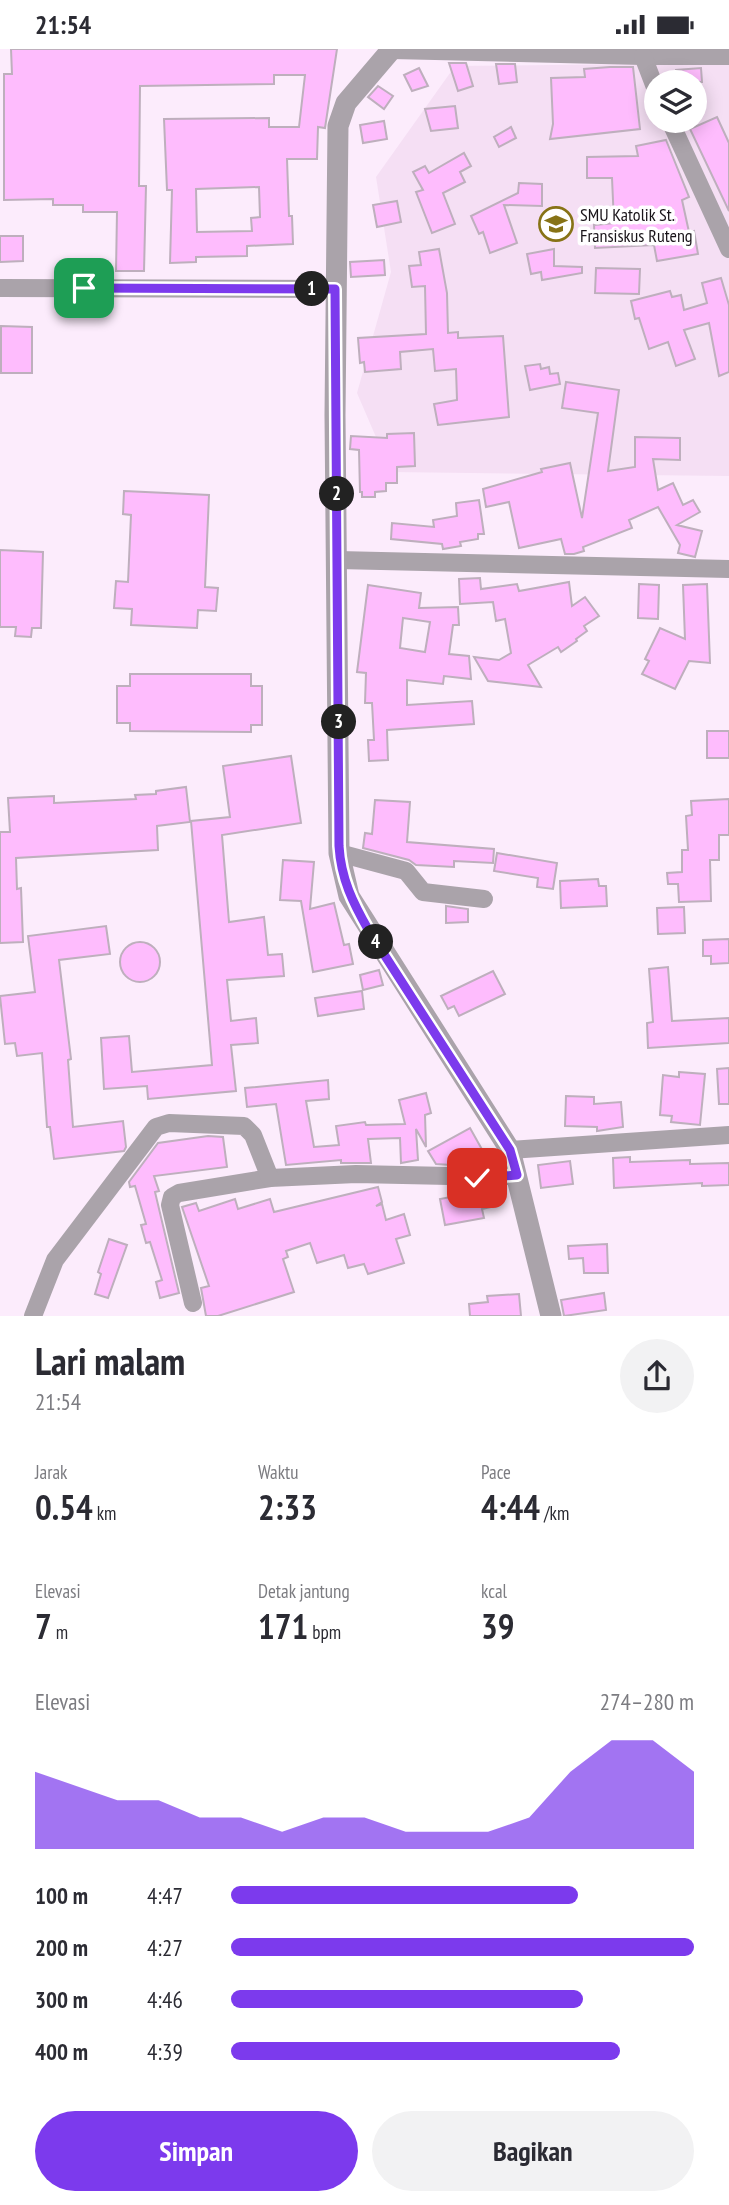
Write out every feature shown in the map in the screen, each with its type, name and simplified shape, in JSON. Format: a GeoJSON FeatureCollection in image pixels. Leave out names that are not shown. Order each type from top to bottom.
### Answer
{"type":"FeatureCollection","features":[{"type":"Feature","properties":{"kind":"street"},"geometry":{"type":"LineString","coordinates":[[551,1316],[510,1150],[349,896],[340,853],[335,289],[338,126],[346,103],[392,49],[643,56],[675,52],[729,56]]}},
{"type":"Feature","properties":{"kind":"street"},"geometry":{"type":"LineString","coordinates":[[643,56],[648,70]]}},
{"type":"Feature","properties":{"kind":"street"},"geometry":{"type":"LineString","coordinates":[[676,133],[729,249]]}},
{"type":"Feature","properties":{"kind":"street"},"geometry":{"type":"LineString","coordinates":[[0,288],[335,289]]}},
{"type":"Feature","properties":{"kind":"street"},"geometry":{"type":"LineString","coordinates":[[338,560],[729,569]]}},
{"type":"Feature","properties":{"kind":"street"},"geometry":{"type":"LineString","coordinates":[[340,853],[407,871],[427,893],[484,899]]}},
{"type":"Feature","properties":{"kind":"street"},"geometry":{"type":"LineString","coordinates":[[33,1316],[55,1260],[156,1127],[169,1123],[243,1126],[253,1135],[270,1178]]}},
{"type":"Feature","properties":{"kind":"street"},"geometry":{"type":"LineString","coordinates":[[510,1150],[729,1135]]}},
{"type":"Feature","properties":{"kind":"street"},"geometry":{"type":"LineString","coordinates":[[193,1303],[170,1201],[179,1193],[270,1178],[356,1174],[496,1177],[517,1175]]}},
{"type":"Feature","properties":{"kind":"shaded area","name":"SMU Katolik St. Fransiskus Ruteng"},"geometry":{"type":"Polygon","coordinates":[[[729,63],[729,476],[391,472],[357,393],[391,272],[376,177],[455,66],[729,63]]]}},
{"type":"Feature","properties":{"kind":"building"},"geometry":{"type":"Polygon","coordinates":[[[11,49],[337,49],[325,128],[318,127],[317,159],[287,159],[293,244],[247,246],[247,256],[196,257],[196,262],[170,263],[172,190],[167,190],[164,119],[269,118],[269,127],[299,127],[305,75],[274,75],[274,84],[140,86],[139,186],[146,186],[144,271],[116,271],[117,212],[83,212],[83,205],[53,205],[53,199],[4,200],[4,74],[12,74],[11,49]],[[259,187],[196,189],[197,232],[252,231],[251,218],[260,217],[259,187]]]}},
{"type":"Feature","properties":{"kind":"building"},"geometry":{"type":"Polygon","coordinates":[[[449,63],[466,63],[473,86],[458,91],[449,63]]]}},
{"type":"Feature","properties":{"kind":"building"},"geometry":{"type":"Polygon","coordinates":[[[496,64],[515,64],[517,82],[499,84],[496,64]]]}},
{"type":"Feature","properties":{"kind":"building"},"geometry":{"type":"Polygon","coordinates":[[[633,67],[640,129],[550,139],[553,124],[551,78],[585,77],[584,69],[633,67]]]}},
{"type":"Feature","properties":{"kind":"building"},"geometry":{"type":"Polygon","coordinates":[[[419,68],[428,86],[412,91],[404,75],[419,68]]]}},
{"type":"Feature","properties":{"kind":"building"},"geometry":{"type":"Polygon","coordinates":[[[378,86],[393,96],[384,109],[368,97],[378,86]]]}},
{"type":"Feature","properties":{"kind":"building"},"geometry":{"type":"Polygon","coordinates":[[[455,106],[458,128],[431,131],[425,109],[455,106]]]}},
{"type":"Feature","properties":{"kind":"building"},"geometry":{"type":"Polygon","coordinates":[[[717,117],[729,143],[729,211],[692,133],[707,133],[707,121],[717,117]]]}},
{"type":"Feature","properties":{"kind":"building"},"geometry":{"type":"Polygon","coordinates":[[[384,121],[387,139],[363,143],[360,125],[384,121]]]}},
{"type":"Feature","properties":{"kind":"building"},"geometry":{"type":"Polygon","coordinates":[[[511,127],[516,138],[499,147],[494,137],[511,127]]]}},
{"type":"Feature","properties":{"kind":"building"},"geometry":{"type":"Polygon","coordinates":[[[666,140],[689,197],[682,200],[689,232],[694,231],[698,254],[657,261],[654,245],[595,248],[594,225],[614,223],[612,178],[587,178],[587,157],[638,156],[636,146],[666,140]]]}},
{"type":"Feature","properties":{"kind":"building"},"geometry":{"type":"Polygon","coordinates":[[[464,153],[471,166],[460,172],[465,182],[443,193],[455,224],[432,233],[416,192],[423,190],[413,172],[425,166],[429,173],[464,153]]]}},
{"type":"Feature","properties":{"kind":"building"},"geometry":{"type":"Polygon","coordinates":[[[519,183],[542,184],[542,206],[504,205],[517,243],[490,253],[483,232],[479,234],[471,216],[518,193],[519,183]]]}},
{"type":"Feature","properties":{"kind":"building"},"geometry":{"type":"Polygon","coordinates":[[[397,201],[401,222],[377,227],[373,205],[397,201]]]}},
{"type":"Feature","properties":{"kind":"building"},"geometry":{"type":"Polygon","coordinates":[[[0,236],[23,236],[23,261],[0,262],[0,236]]]}},
{"type":"Feature","properties":{"kind":"building"},"geometry":{"type":"Polygon","coordinates":[[[439,249],[447,293],[448,333],[458,332],[458,338],[503,336],[509,417],[438,425],[434,404],[457,400],[456,369],[435,371],[433,349],[400,352],[401,369],[365,372],[364,362],[360,363],[358,338],[426,334],[425,286],[412,287],[409,266],[421,265],[419,252],[439,249]]]}},
{"type":"Feature","properties":{"kind":"building"},"geometry":{"type":"Polygon","coordinates":[[[554,249],[554,266],[582,267],[582,273],[542,280],[541,272],[531,274],[527,254],[554,249]]]}},
{"type":"Feature","properties":{"kind":"building"},"geometry":{"type":"Polygon","coordinates":[[[384,260],[385,275],[351,277],[350,262],[384,260]]]}},
{"type":"Feature","properties":{"kind":"building"},"geometry":{"type":"Polygon","coordinates":[[[596,268],[640,269],[639,294],[595,293],[596,268]]]}},
{"type":"Feature","properties":{"kind":"building"},"geometry":{"type":"Polygon","coordinates":[[[721,278],[729,305],[729,372],[719,376],[709,323],[684,330],[695,359],[676,366],[668,342],[649,349],[639,318],[635,319],[631,301],[670,291],[672,297],[681,295],[684,310],[707,303],[702,283],[721,278]]]}},
{"type":"Feature","properties":{"kind":"building"},"geometry":{"type":"Polygon","coordinates":[[[1,326],[32,327],[32,373],[1,373],[1,326]]]}},
{"type":"Feature","properties":{"kind":"building"},"geometry":{"type":"Polygon","coordinates":[[[540,364],[541,369],[549,367],[550,374],[558,373],[560,384],[530,390],[525,366],[540,364]]]}},
{"type":"Feature","properties":{"kind":"building"},"geometry":{"type":"Polygon","coordinates":[[[566,382],[619,390],[608,471],[635,467],[635,437],[680,438],[680,460],[653,459],[658,490],[673,483],[683,505],[693,500],[700,512],[677,525],[702,531],[695,557],[678,553],[680,545],[658,507],[629,520],[632,528],[583,547],[584,551],[565,554],[561,539],[519,548],[509,502],[486,507],[483,489],[542,472],[541,469],[570,463],[582,518],[598,413],[562,408],[566,382]]]}},
{"type":"Feature","properties":{"kind":"building"},"geometry":{"type":"Polygon","coordinates":[[[414,433],[415,466],[397,467],[397,483],[386,483],[386,491],[375,492],[375,497],[362,497],[359,450],[350,449],[351,436],[387,438],[387,434],[414,433]]]}},
{"type":"Feature","properties":{"kind":"building"},"geometry":{"type":"Polygon","coordinates":[[[124,491],[209,495],[205,587],[218,588],[216,611],[198,610],[197,628],[131,625],[132,609],[114,608],[116,581],[128,582],[131,515],[123,514],[124,491]]]}},
{"type":"Feature","properties":{"kind":"building"},"geometry":{"type":"Polygon","coordinates":[[[479,500],[484,534],[478,534],[478,539],[443,549],[442,544],[391,539],[392,523],[434,527],[433,520],[457,516],[456,503],[479,500]]]}},
{"type":"Feature","properties":{"kind":"building"},"geometry":{"type":"Polygon","coordinates":[[[0,550],[43,552],[41,628],[32,628],[31,637],[15,636],[16,627],[0,627],[0,550]]]}},
{"type":"Feature","properties":{"kind":"building"},"geometry":{"type":"Polygon","coordinates":[[[480,578],[481,589],[517,584],[519,591],[569,582],[572,606],[585,597],[599,616],[584,626],[587,631],[576,639],[577,641],[561,652],[558,647],[528,665],[541,687],[488,681],[474,657],[499,660],[511,653],[505,619],[496,621],[493,602],[460,604],[459,579],[480,578]]]}},
{"type":"Feature","properties":{"kind":"building"},"geometry":{"type":"Polygon","coordinates":[[[639,584],[659,585],[658,619],[638,618],[639,584]]]}},
{"type":"Feature","properties":{"kind":"building"},"geometry":{"type":"Polygon","coordinates":[[[707,584],[710,663],[689,661],[675,689],[642,674],[649,661],[645,659],[660,628],[685,639],[683,585],[707,584]]]}},
{"type":"Feature","properties":{"kind":"building"},"geometry":{"type":"Polygon","coordinates":[[[368,585],[421,593],[419,608],[458,607],[459,625],[453,625],[449,654],[469,656],[471,679],[444,676],[443,684],[407,680],[407,705],[472,701],[474,724],[387,730],[388,760],[369,761],[368,740],[374,740],[372,703],[365,703],[366,673],[357,672],[368,585]],[[403,618],[400,648],[425,652],[430,622],[403,618]]]}},
{"type":"Feature","properties":{"kind":"building"},"geometry":{"type":"Polygon","coordinates":[[[130,674],[251,674],[251,686],[262,686],[262,725],[251,725],[251,732],[130,731],[130,723],[117,723],[117,686],[130,686],[130,674]]]}},
{"type":"Feature","properties":{"kind":"building"},"geometry":{"type":"Polygon","coordinates":[[[707,731],[729,731],[729,758],[707,758],[707,731]]]}},
{"type":"Feature","properties":{"kind":"building"},"geometry":{"type":"Polygon","coordinates":[[[291,756],[301,823],[222,835],[229,922],[264,917],[268,955],[282,954],[284,976],[227,980],[231,1021],[256,1018],[258,1043],[231,1045],[236,1091],[148,1099],[147,1086],[104,1089],[101,1038],[129,1036],[132,1072],[212,1065],[191,821],[230,817],[223,766],[291,756]]]}},
{"type":"Feature","properties":{"kind":"building"},"geometry":{"type":"Polygon","coordinates":[[[186,787],[190,822],[157,826],[158,850],[16,858],[17,889],[21,888],[23,942],[0,943],[0,832],[10,832],[8,798],[54,796],[54,803],[136,799],[135,795],[156,794],[156,791],[186,787]]]}},
{"type":"Feature","properties":{"kind":"building"},"geometry":{"type":"Polygon","coordinates":[[[729,799],[729,835],[719,835],[719,860],[710,860],[711,901],[679,902],[678,884],[668,884],[667,873],[682,872],[682,850],[688,850],[686,816],[692,815],[691,801],[729,799]]]}},
{"type":"Feature","properties":{"kind":"building"},"geometry":{"type":"Polygon","coordinates":[[[375,800],[410,802],[407,842],[494,849],[493,863],[454,861],[454,867],[416,865],[409,860],[363,848],[365,833],[372,834],[375,800]]]}},
{"type":"Feature","properties":{"kind":"building"},"geometry":{"type":"Polygon","coordinates":[[[497,853],[557,863],[553,889],[537,887],[538,878],[494,871],[497,853]]]}},
{"type":"Feature","properties":{"kind":"building"},"geometry":{"type":"Polygon","coordinates":[[[283,860],[314,862],[310,909],[334,903],[344,945],[349,944],[353,964],[313,972],[301,901],[280,900],[283,860]]]}},
{"type":"Feature","properties":{"kind":"building"},"geometry":{"type":"Polygon","coordinates":[[[598,879],[599,886],[606,886],[607,906],[561,908],[560,881],[598,879]]]}},
{"type":"Feature","properties":{"kind":"building"},"geometry":{"type":"Polygon","coordinates":[[[446,906],[468,909],[468,922],[446,923],[446,906]]]}},
{"type":"Feature","properties":{"kind":"building"},"geometry":{"type":"Polygon","coordinates":[[[684,907],[685,933],[658,934],[657,908],[684,907]]]}},
{"type":"Feature","properties":{"kind":"building"},"geometry":{"type":"Polygon","coordinates":[[[106,926],[110,954],[59,960],[71,1059],[68,1060],[73,1127],[123,1121],[126,1147],[124,1151],[54,1159],[50,1127],[47,1127],[42,1053],[17,1056],[15,1043],[5,1044],[0,996],[35,992],[28,936],[106,926]]]}},
{"type":"Feature","properties":{"kind":"building"},"geometry":{"type":"Polygon","coordinates":[[[729,939],[729,963],[711,964],[711,956],[703,956],[703,940],[729,939]]]}},
{"type":"Feature","properties":{"kind":"building"},"geometry":{"type":"Polygon","coordinates":[[[140,942],[154,948],[160,962],[154,976],[140,982],[126,976],[120,962],[126,948],[140,942]]]}},
{"type":"Feature","properties":{"kind":"building"},"geometry":{"type":"Polygon","coordinates":[[[668,967],[672,1021],[729,1018],[729,1043],[648,1048],[647,1023],[653,1022],[649,969],[668,967]]]}},
{"type":"Feature","properties":{"kind":"building"},"geometry":{"type":"Polygon","coordinates":[[[379,970],[383,985],[363,990],[360,975],[379,970]]]}},
{"type":"Feature","properties":{"kind":"building"},"geometry":{"type":"Polygon","coordinates":[[[493,971],[505,994],[459,1016],[454,1006],[448,1009],[441,996],[493,971]]]}},
{"type":"Feature","properties":{"kind":"building"},"geometry":{"type":"Polygon","coordinates":[[[362,991],[364,1009],[318,1016],[315,998],[362,991]]]}},
{"type":"Feature","properties":{"kind":"building"},"geometry":{"type":"Polygon","coordinates":[[[729,1068],[729,1104],[719,1104],[717,1069],[729,1068]]]}},
{"type":"Feature","properties":{"kind":"building"},"geometry":{"type":"Polygon","coordinates":[[[679,1072],[705,1074],[700,1125],[671,1122],[672,1116],[660,1115],[663,1075],[679,1077],[679,1072]]]}},
{"type":"Feature","properties":{"kind":"building"},"geometry":{"type":"Polygon","coordinates":[[[328,1080],[329,1099],[306,1101],[314,1147],[339,1145],[336,1126],[365,1122],[366,1125],[405,1124],[399,1100],[426,1093],[431,1113],[425,1115],[426,1147],[416,1129],[418,1160],[401,1163],[400,1138],[368,1139],[371,1163],[341,1163],[341,1160],[286,1165],[276,1104],[247,1107],[245,1088],[328,1080]]]}},
{"type":"Feature","properties":{"kind":"building"},"geometry":{"type":"Polygon","coordinates":[[[566,1096],[594,1097],[594,1104],[621,1102],[623,1127],[597,1131],[597,1127],[565,1126],[566,1096]]]}},
{"type":"Feature","properties":{"kind":"building"},"geometry":{"type":"Polygon","coordinates":[[[470,1128],[489,1162],[484,1165],[467,1165],[463,1158],[451,1165],[436,1164],[428,1151],[470,1128]]]}},
{"type":"Feature","properties":{"kind":"building"},"geometry":{"type":"Polygon","coordinates":[[[208,1136],[223,1137],[227,1167],[154,1176],[159,1191],[155,1192],[179,1293],[160,1298],[156,1282],[162,1280],[150,1242],[146,1243],[141,1225],[146,1224],[135,1186],[130,1187],[129,1182],[158,1143],[208,1136]]]}},
{"type":"Feature","properties":{"kind":"building"},"geometry":{"type":"Polygon","coordinates":[[[630,1157],[630,1162],[690,1160],[690,1164],[729,1163],[729,1185],[702,1186],[702,1183],[614,1188],[613,1158],[630,1157]]]}},
{"type":"Feature","properties":{"kind":"building"},"geometry":{"type":"Polygon","coordinates":[[[570,1161],[573,1184],[541,1188],[538,1165],[570,1161]]]}},
{"type":"Feature","properties":{"kind":"building"},"geometry":{"type":"Polygon","coordinates":[[[378,1187],[382,1202],[376,1206],[382,1204],[386,1220],[404,1214],[410,1235],[396,1239],[404,1263],[368,1274],[364,1264],[348,1268],[344,1255],[317,1263],[310,1243],[286,1251],[288,1257],[283,1259],[294,1292],[218,1316],[206,1316],[201,1288],[209,1286],[182,1207],[196,1203],[199,1211],[235,1199],[238,1209],[270,1199],[274,1212],[378,1187]]]}},
{"type":"Feature","properties":{"kind":"building"},"geometry":{"type":"Polygon","coordinates":[[[488,1190],[491,1207],[482,1209],[484,1218],[445,1225],[440,1199],[488,1190]]]}},
{"type":"Feature","properties":{"kind":"building"},"geometry":{"type":"Polygon","coordinates":[[[109,1239],[127,1245],[108,1298],[95,1294],[101,1274],[98,1272],[109,1239]]]}},
{"type":"Feature","properties":{"kind":"building"},"geometry":{"type":"Polygon","coordinates":[[[607,1244],[608,1273],[584,1273],[583,1258],[569,1259],[568,1246],[607,1244]]]}},
{"type":"Feature","properties":{"kind":"building"},"geometry":{"type":"Polygon","coordinates":[[[604,1293],[606,1310],[564,1316],[561,1300],[604,1293]]]}},
{"type":"Feature","properties":{"kind":"building"},"geometry":{"type":"Polygon","coordinates":[[[519,1294],[521,1316],[470,1316],[469,1304],[488,1302],[487,1296],[519,1294]]]}},
{"type":"Feature","properties":{"kind":"place","name":"SMU Katolik St. Fransiskus Ruteng"},"geometry":{"type":"Point","coordinates":[556,224]}},
{"type":"Feature","properties":{"kind":"route"},"geometry":{"type":"LineString","coordinates":[[84,288],[335,289],[339,846],[343,879],[349,896],[369,931],[510,1150],[517,1175],[477,1178]]}}]}
